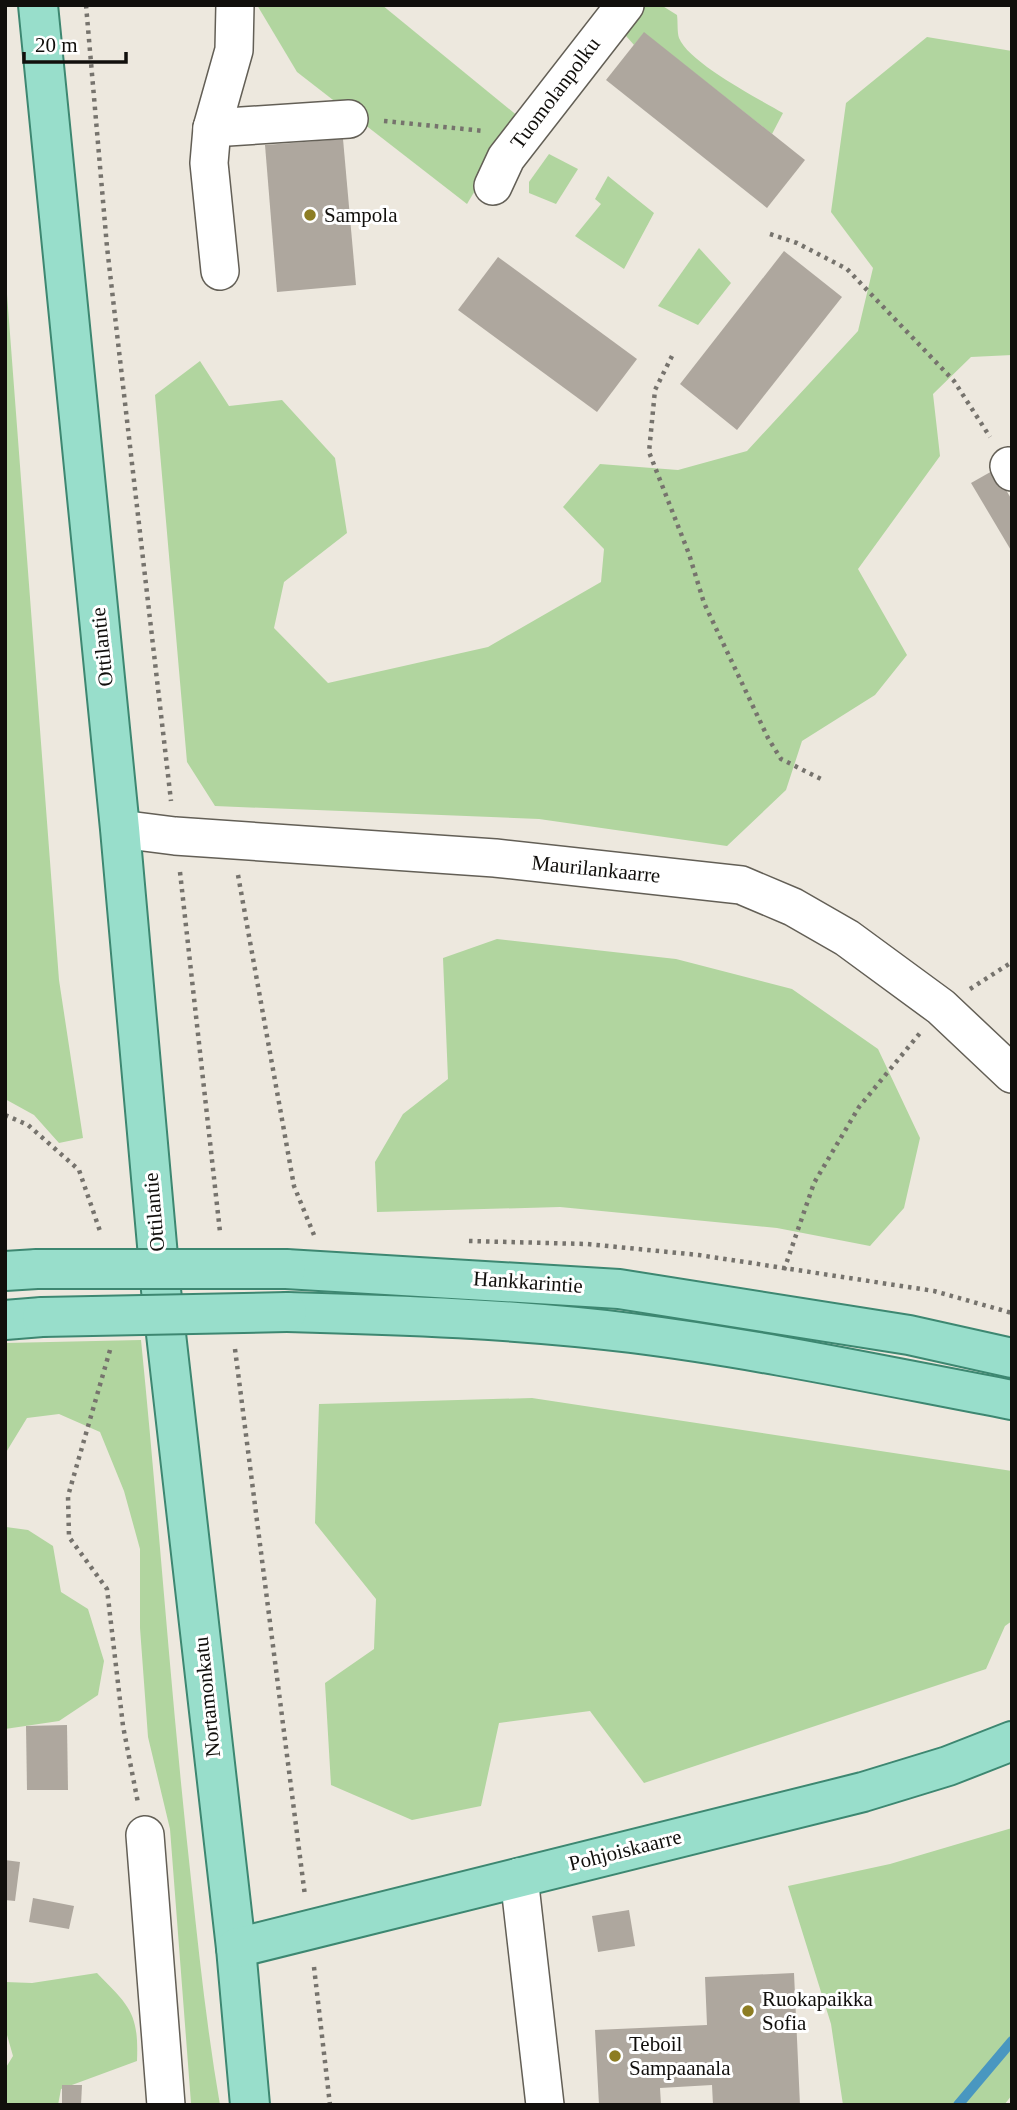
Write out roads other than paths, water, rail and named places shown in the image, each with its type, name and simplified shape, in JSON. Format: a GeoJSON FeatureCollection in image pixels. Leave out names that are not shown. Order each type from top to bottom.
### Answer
{"type":"FeatureCollection","features":[{"type":"Feature","properties":{"kind":"main road","name":"Ottilantie"},"geometry":{"type":"LineString","coordinates":[[38,5],[120,829],[161,1290]]}},
{"type":"Feature","properties":{"kind":"main road","name":"Hankkarintie"},"geometry":{"type":"LineString","coordinates":[[21,1270],[286,1269],[620,1289],[909,1335],[1012,1358]]}},
{"type":"Feature","properties":{"kind":"main road","name":"Nortamonkatu"},"geometry":{"type":"LineString","coordinates":[[161,1290],[236,1948],[250,2105]]}},
{"type":"Feature","properties":{"kind":"main road","name":"Hankkarintie"},"geometry":{"type":"LineString","coordinates":[[5,1320],[288,1312],[412,1316],[630,1333],[758,1352],[1012,1401]]}},
{"type":"Feature","properties":{"kind":"main road","name":"Pohjoiskaarre"},"geometry":{"type":"LineString","coordinates":[[236,1948],[863,1792],[948,1766],[1012,1741]]}},
{"type":"Feature","properties":{"kind":"street"},"geometry":{"type":"LineString","coordinates":[[220,271],[209,163],[212,128],[234,50],[235,5]]}},
{"type":"Feature","properties":{"kind":"street","name":"Tuomolanpolku"},"geometry":{"type":"LineString","coordinates":[[492,186],[506,158],[525,132],[625,5]]}},
{"type":"Feature","properties":{"kind":"street"},"geometry":{"type":"LineString","coordinates":[[212,128],[349,119]]}},
{"type":"Feature","properties":{"kind":"street","name":"Maurilankaarre"},"geometry":{"type":"LineString","coordinates":[[120,829],[176,836],[495,858],[741,885],[793,907],[847,938],[941,1007],[1012,1074]]}},
{"type":"Feature","properties":{"kind":"street"},"geometry":{"type":"LineString","coordinates":[[145,1835],[166,2105]]}},
{"type":"Feature","properties":{"kind":"street"},"geometry":{"type":"LineString","coordinates":[[519,1877],[545,2105]]}},
{"type":"Feature","properties":{"kind":"waterway"},"geometry":{"type":"LineString","coordinates":[[958,2105],[1012,2041]]}},
{"type":"Feature","properties":{"kind":"place","name":"Sampola"},"geometry":{"type":"Point","coordinates":[310,215]}},
{"type":"Feature","properties":{"kind":"place","name":"Ruokapaikka Sofia"},"geometry":{"type":"Point","coordinates":[748,2011]}},
{"type":"Feature","properties":{"kind":"place","name":"Teboil Sampaanala"},"geometry":{"type":"Point","coordinates":[615,2056]}}]}
